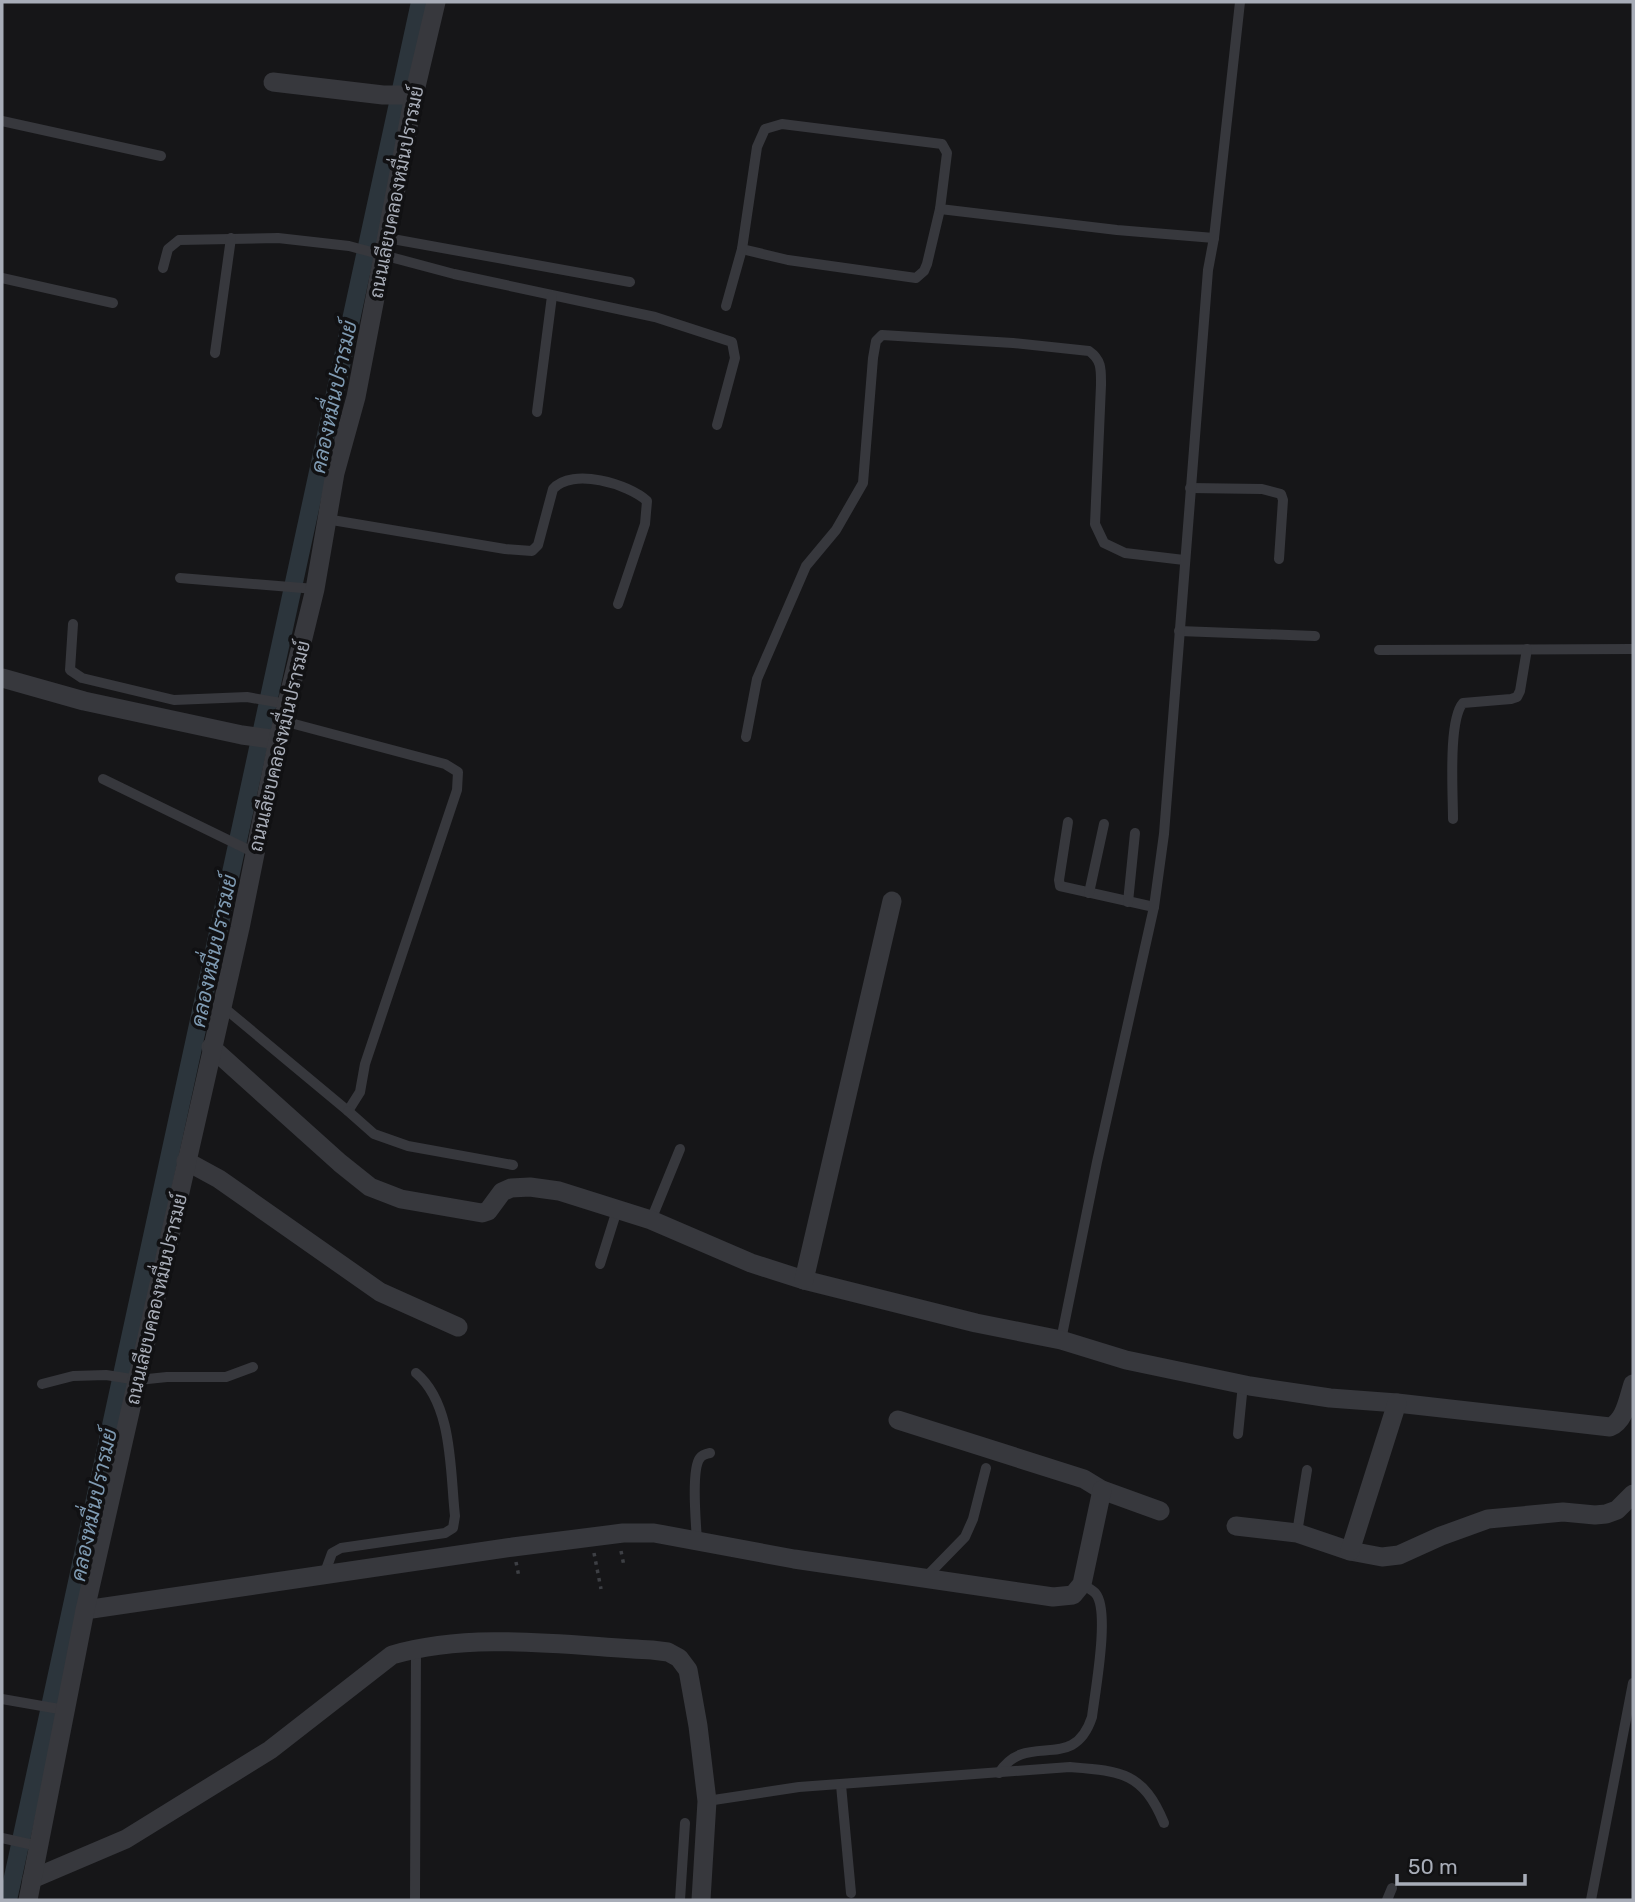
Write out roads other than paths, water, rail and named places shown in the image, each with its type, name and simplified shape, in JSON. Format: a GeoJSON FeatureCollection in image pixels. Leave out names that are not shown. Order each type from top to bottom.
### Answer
{"type":"FeatureCollection","features":[{"type":"Feature","properties":{"kind":"street","name":"ถนนเลียบคลองหมื่นปรารมย์"},"geometry":{"type":"LineString","coordinates":[[28,1900],[33,1845],[60,1709],[86,1610],[278,740],[315,589],[335,473],[356,397],[414,95],[436,2]]}},
{"type":"Feature","properties":{"kind":"street"},"geometry":{"type":"LineString","coordinates":[[273,82],[383,95],[414,95]]}},
{"type":"Feature","properties":{"kind":"street"},"geometry":{"type":"LineString","coordinates":[[2,678],[84,701],[242,735],[278,740]]}},
{"type":"Feature","properties":{"kind":"street"},"geometry":{"type":"LineString","coordinates":[[804,1280],[892,901]]}},
{"type":"Feature","properties":{"kind":"street"},"geometry":{"type":"LineString","coordinates":[[212,1047],[340,1163],[370,1187],[401,1199],[468,1212],[485,1212],[505,1190],[530,1187],[559,1191],[651,1220],[751,1263],[804,1280],[976,1323],[1061,1340],[1126,1360],[1331,1398],[1610,1427],[1617,1424],[1621,1418],[1633,1384]]}},
{"type":"Feature","properties":{"kind":"street"},"geometry":{"type":"LineString","coordinates":[[186,1161],[219,1180],[380,1292],[458,1327]]}},
{"type":"Feature","properties":{"kind":"street"},"geometry":{"type":"LineString","coordinates":[[1350,1551],[1396,1403]]}},
{"type":"Feature","properties":{"kind":"street"},"geometry":{"type":"LineString","coordinates":[[898,1420],[1084,1479],[1102,1490],[1160,1511]]}},
{"type":"Feature","properties":{"kind":"street"},"geometry":{"type":"LineString","coordinates":[[86,1610],[591,1537],[654,1532],[794,1559],[1053,1597],[1073,1595],[1082,1584],[1102,1490]]}},
{"type":"Feature","properties":{"kind":"street"},"geometry":{"type":"LineString","coordinates":[[1236,1526],[1297,1533],[1350,1551],[1382,1557],[1399,1555],[1488,1519],[1563,1511],[1595,1516],[1606,1514],[1617,1510],[1633,1494]]}},
{"type":"Feature","properties":{"kind":"street"},"geometry":{"type":"LineString","coordinates":[[32,1879],[126,1839],[270,1750],[392,1655],[416,1648],[498,1642],[652,1650],[679,1658],[688,1670],[707,1801],[701,1900]]}},
{"type":"Feature","properties":{"kind":"lane"},"geometry":{"type":"LineString","coordinates":[[1061,1340],[1097,1162],[1154,907],[1164,834],[1208,270],[1214,238],[1240,2]]}},
{"type":"Feature","properties":{"kind":"lane"},"geometry":{"type":"LineString","coordinates":[[2,121],[161,156]]}},
{"type":"Feature","properties":{"kind":"lane"},"geometry":{"type":"LineString","coordinates":[[726,306],[742,249],[760,137],[765,129],[782,124],[942,144],[947,153],[940,209],[927,264],[916,278],[788,260],[742,249]]}},
{"type":"Feature","properties":{"kind":"lane"},"geometry":{"type":"LineString","coordinates":[[940,209],[1116,230],[1214,238]]}},
{"type":"Feature","properties":{"kind":"lane"},"geometry":{"type":"LineString","coordinates":[[163,268],[168,249],[178,240],[278,238],[385,247],[630,282]]}},
{"type":"Feature","properties":{"kind":"lane"},"geometry":{"type":"LineString","coordinates":[[215,353],[231,239]]}},
{"type":"Feature","properties":{"kind":"lane"},"geometry":{"type":"LineString","coordinates":[[385,247],[552,296],[655,317],[732,342],[735,358],[717,425]]}},
{"type":"Feature","properties":{"kind":"lane"},"geometry":{"type":"LineString","coordinates":[[2,278],[113,303]]}},
{"type":"Feature","properties":{"kind":"lane"},"geometry":{"type":"LineString","coordinates":[[537,412],[552,296]]}},
{"type":"Feature","properties":{"kind":"lane"},"geometry":{"type":"LineString","coordinates":[[746,737],[757,679],[806,566],[836,530],[863,483],[873,358],[876,341],[881,335],[1013,342],[1089,351],[1097,357],[1101,367],[1096,524],[1104,543],[1125,553],[1184,560]]}},
{"type":"Feature","properties":{"kind":"lane"},"geometry":{"type":"LineString","coordinates":[[326,519],[505,549],[532,551],[538,545],[553,489],[558,484],[570,480],[607,481],[637,492],[647,501],[645,524],[618,604]]}},
{"type":"Feature","properties":{"kind":"lane"},"geometry":{"type":"LineString","coordinates":[[1190,488],[1262,489],[1281,494],[1283,500],[1279,559]]}},
{"type":"Feature","properties":{"kind":"lane"},"geometry":{"type":"LineString","coordinates":[[180,578],[315,589]]}},
{"type":"Feature","properties":{"kind":"lane"},"geometry":{"type":"LineString","coordinates":[[73,624],[70,670],[82,678],[174,700],[247,696],[285,712],[445,764],[458,772],[457,790],[365,1065],[360,1092],[348,1111]]}},
{"type":"Feature","properties":{"kind":"lane"},"geometry":{"type":"LineString","coordinates":[[1179,631],[1315,636]]}},
{"type":"Feature","properties":{"kind":"lane"},"geometry":{"type":"LineString","coordinates":[[1453,819],[1457,710],[1463,703],[1517,697],[1527,649]]}},
{"type":"Feature","properties":{"kind":"lane"},"geometry":{"type":"LineString","coordinates":[[1379,650],[1633,649]]}},
{"type":"Feature","properties":{"kind":"lane"},"geometry":{"type":"LineString","coordinates":[[103,779],[255,853]]}},
{"type":"Feature","properties":{"kind":"lane"},"geometry":{"type":"LineString","coordinates":[[1068,822],[1059,884],[1062,887],[1154,907]]}},
{"type":"Feature","properties":{"kind":"lane"},"geometry":{"type":"LineString","coordinates":[[1089,893],[1104,824]]}},
{"type":"Feature","properties":{"kind":"lane"},"geometry":{"type":"LineString","coordinates":[[1128,902],[1135,833]]}},
{"type":"Feature","properties":{"kind":"lane"},"geometry":{"type":"LineString","coordinates":[[221,1005],[374,1134],[408,1146],[513,1165]]}},
{"type":"Feature","properties":{"kind":"lane"},"geometry":{"type":"LineString","coordinates":[[651,1220],[680,1149]]}},
{"type":"Feature","properties":{"kind":"lane"},"geometry":{"type":"LineString","coordinates":[[600,1264],[617,1210]]}},
{"type":"Feature","properties":{"kind":"lane"},"geometry":{"type":"LineString","coordinates":[[42,1384],[73,1376],[106,1375],[138,1380],[226,1377],[253,1367]]}},
{"type":"Feature","properties":{"kind":"lane"},"geometry":{"type":"LineString","coordinates":[[323,1575],[332,1553],[341,1548],[445,1533],[453,1528],[455,1516],[444,1419],[428,1383],[416,1373]]}},
{"type":"Feature","properties":{"kind":"lane"},"geometry":{"type":"LineString","coordinates":[[1238,1434],[1244,1384]]}},
{"type":"Feature","properties":{"kind":"lane"},"geometry":{"type":"LineString","coordinates":[[697,1540],[697,1463],[701,1456],[709,1453]]}},
{"type":"Feature","properties":{"kind":"lane"},"geometry":{"type":"LineString","coordinates":[[926,1577],[965,1537],[986,1468]]}},
{"type":"Feature","properties":{"kind":"lane"},"geometry":{"type":"LineString","coordinates":[[1297,1533],[1307,1470]]}},
{"type":"Feature","properties":{"kind":"lane"},"geometry":{"type":"LineString","coordinates":[[999,1773],[1007,1760],[1017,1754],[1058,1750],[1077,1743],[1087,1731],[1092,1717],[1102,1628],[1100,1604],[1096,1594],[1082,1584]]}},
{"type":"Feature","properties":{"kind":"lane"},"geometry":{"type":"LineString","coordinates":[[415,1900],[416,1648]]}},
{"type":"Feature","properties":{"kind":"lane"},"geometry":{"type":"LineString","coordinates":[[1591,1900],[1633,1684]]}},
{"type":"Feature","properties":{"kind":"lane"},"geometry":{"type":"LineString","coordinates":[[2,1699],[60,1709]]}},
{"type":"Feature","properties":{"kind":"lane"},"geometry":{"type":"LineString","coordinates":[[707,1801],[799,1787],[1070,1767],[1116,1773],[1134,1779],[1154,1800],[1164,1823]]}},
{"type":"Feature","properties":{"kind":"lane"},"geometry":{"type":"LineString","coordinates":[[841,1785],[851,1893]]}},
{"type":"Feature","properties":{"kind":"lane"},"geometry":{"type":"LineString","coordinates":[[680,1900],[685,1823]]}},
{"type":"Feature","properties":{"kind":"lane"},"geometry":{"type":"LineString","coordinates":[[7,1839],[33,1845]]}},
{"type":"Feature","properties":{"kind":"lane"},"geometry":{"type":"LineString","coordinates":[[1387,1900],[1392,1888]]}},
{"type":"Feature","properties":{"kind":"waterway","name":"คลองหมื่นปรารมย์"},"geometry":{"type":"LineString","coordinates":[[8,1900],[420,2]]}}]}
